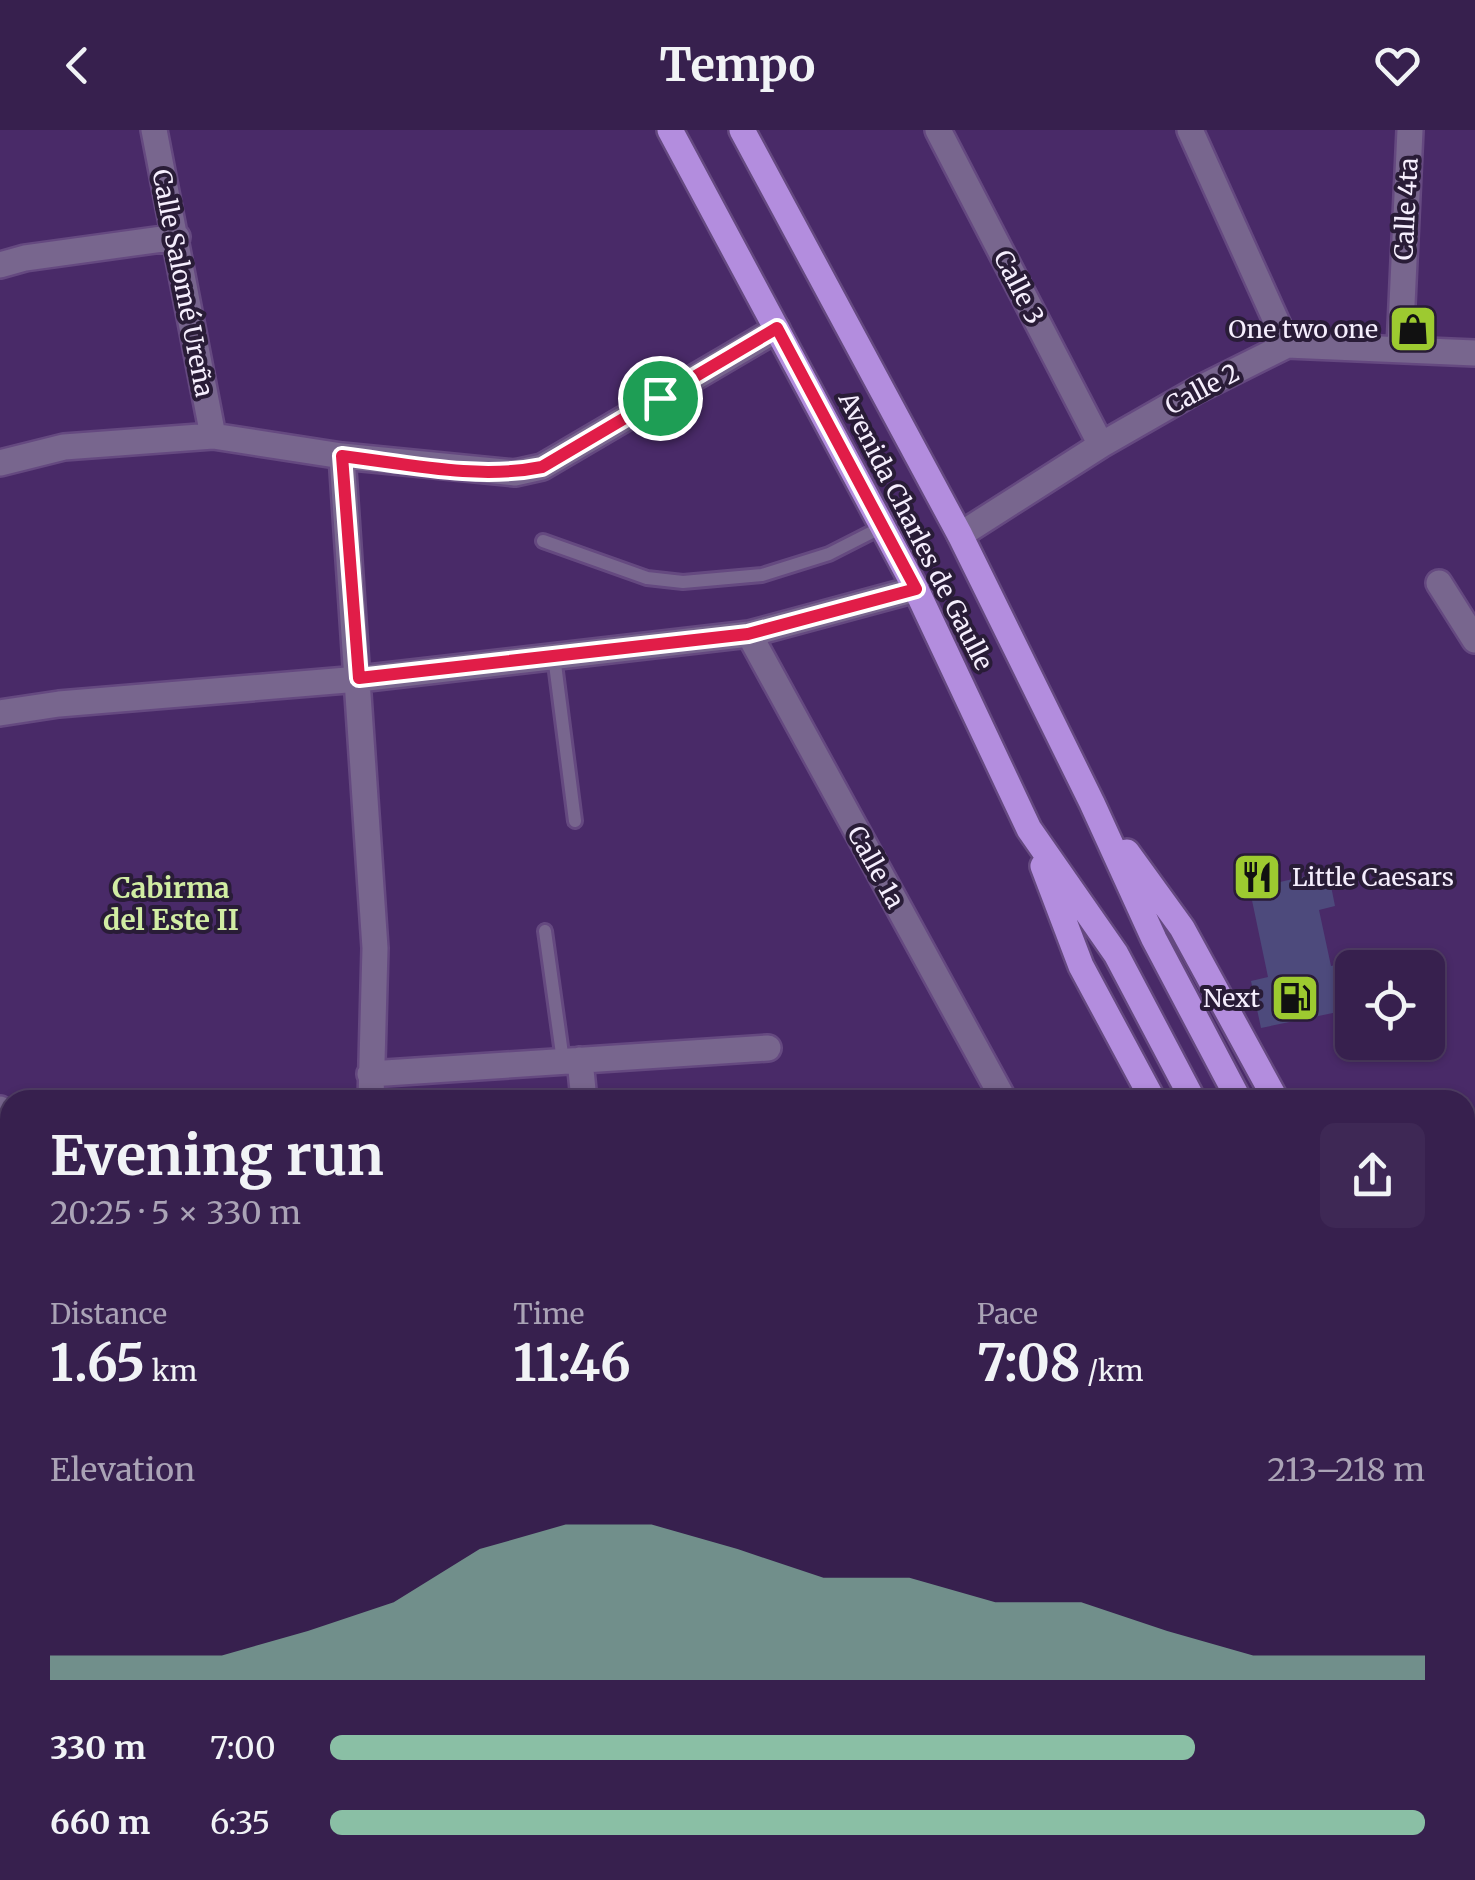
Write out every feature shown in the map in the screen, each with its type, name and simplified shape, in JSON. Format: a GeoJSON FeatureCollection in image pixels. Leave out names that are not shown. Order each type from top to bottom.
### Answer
{"type":"FeatureCollection","features":[{"type":"Feature","properties":{"kind":"main road","name":"Avenida Charles de Gaulle"},"geometry":{"type":"LineString","coordinates":[[670,130],[884,526],[1029,829],[1116,954],[1188,1090]]}},
{"type":"Feature","properties":{"kind":"main road","name":"Avenida Charles de Gaulle"},"geometry":{"type":"LineString","coordinates":[[742,130],[960,536],[1092,803],[1154,939],[1234,1090]]}},
{"type":"Feature","properties":{"kind":"main road"},"geometry":{"type":"LineString","coordinates":[[1092,803],[1182,928],[1271,1090]]}},
{"type":"Feature","properties":{"kind":"main road"},"geometry":{"type":"LineString","coordinates":[[1029,829],[1081,966],[1148,1090]]}},
{"type":"Feature","properties":{"kind":"street","name":"Calle Salomé Ureña"},"geometry":{"type":"LineString","coordinates":[[154,130],[213,436]]}},
{"type":"Feature","properties":{"kind":"street","name":"Calle 3"},"geometry":{"type":"LineString","coordinates":[[938,130],[1101,445]]}},
{"type":"Feature","properties":{"kind":"street"},"geometry":{"type":"LineString","coordinates":[[1190,130],[1287,345]]}},
{"type":"Feature","properties":{"kind":"street","name":"Calle 4ta"},"geometry":{"type":"LineString","coordinates":[[1400,348],[1410,130]]}},
{"type":"Feature","properties":{"kind":"street"},"geometry":{"type":"LineString","coordinates":[[0,265],[24,258],[176,237]]}},
{"type":"Feature","properties":{"kind":"street"},"geometry":{"type":"LineString","coordinates":[[0,463],[64,447],[213,436],[342,456],[515,473],[542,467],[777,328]]}},
{"type":"Feature","properties":{"kind":"street","name":"Calle 2"},"geometry":{"type":"LineString","coordinates":[[960,536],[1101,445],[1287,345],[1475,353]]}},
{"type":"Feature","properties":{"kind":"street"},"geometry":{"type":"LineString","coordinates":[[342,456],[375,948],[371,1087],[572,1061],[768,1048]]}},
{"type":"Feature","properties":{"kind":"street"},"geometry":{"type":"LineString","coordinates":[[1439,584],[1475,640]]}},
{"type":"Feature","properties":{"kind":"street"},"geometry":{"type":"LineString","coordinates":[[0,713],[748,634],[916,589]]}},
{"type":"Feature","properties":{"kind":"street","name":"Calle 1a"},"geometry":{"type":"LineString","coordinates":[[748,634],[999,1090]]}},
{"type":"Feature","properties":{"kind":"street"},"geometry":{"type":"LineString","coordinates":[[572,1061],[581,1090]]}},
{"type":"Feature","properties":{"kind":"lane"},"geometry":{"type":"LineString","coordinates":[[544,541],[646,578],[683,582],[762,575],[829,554],[884,526]]}},
{"type":"Feature","properties":{"kind":"lane"},"geometry":{"type":"LineString","coordinates":[[554,656],[576,821]]}},
{"type":"Feature","properties":{"kind":"lane"},"geometry":{"type":"LineString","coordinates":[[546,931],[572,1061]]}},
{"type":"Feature","properties":{"kind":"building"},"geometry":{"type":"Polygon","coordinates":[[[1274,855],[1280,882],[1328,871],[1335,906],[1319,910],[1331,966],[1335,965],[1335,1013],[1261,1028],[1251,981],[1268,977],[1244,862],[1274,855]]]}},
{"type":"Feature","properties":{"kind":"place","name":"One two one"},"geometry":{"type":"Point","coordinates":[1413,329]}},
{"type":"Feature","properties":{"kind":"place","name":"Little Caesars"},"geometry":{"type":"Point","coordinates":[1257,877]}},
{"type":"Feature","properties":{"kind":"place","name":"Next"},"geometry":{"type":"Point","coordinates":[1295,998]}},
{"type":"Feature","properties":{"kind":"district","name":"Cabirma del Este II"},"geometry":{"type":"Point","coordinates":[171,904]}},
{"type":"Feature","properties":{"kind":"route"},"geometry":{"type":"LineString","coordinates":[[777,328],[916,589],[748,634],[359,678],[342,456],[515,473],[542,467],[660,398],[777,328]]}}]}
